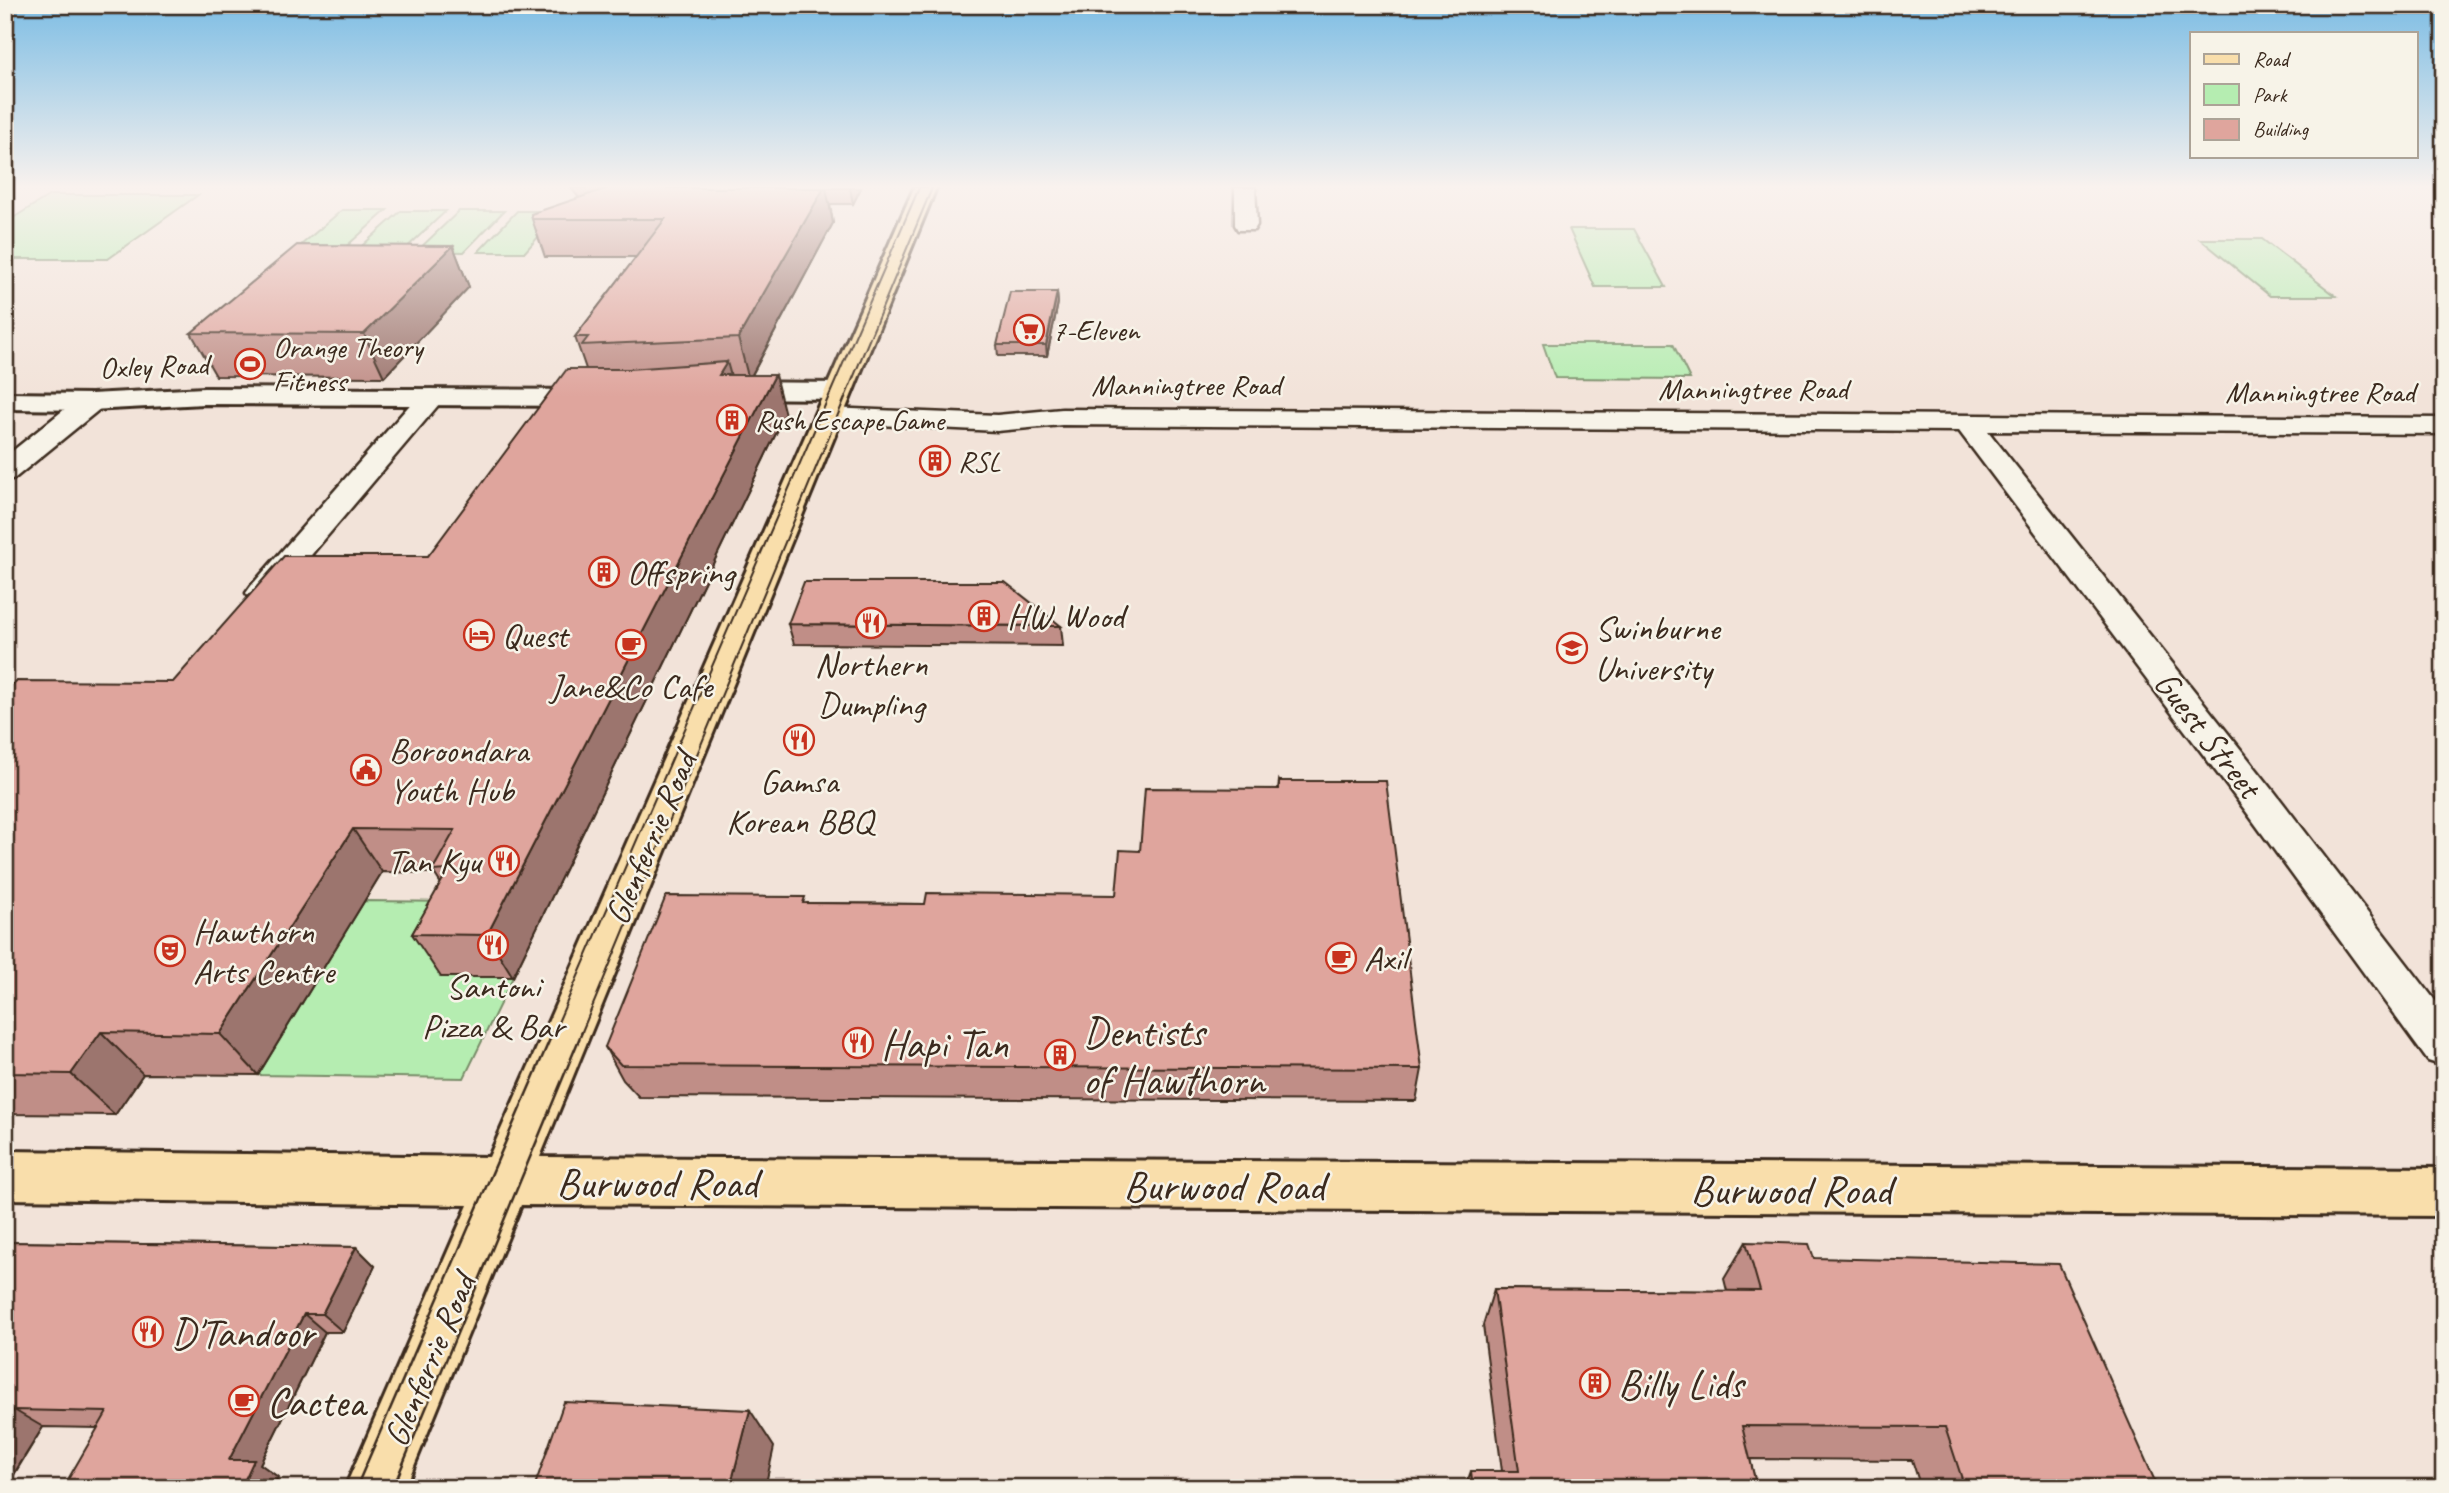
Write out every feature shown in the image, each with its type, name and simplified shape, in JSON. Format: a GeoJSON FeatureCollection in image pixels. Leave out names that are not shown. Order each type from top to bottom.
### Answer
{"type":"FeatureCollection","features":[{"type":"Feature","properties":{"kind":"main road","name":"Glenferrie Road"},"geometry":{"type":"LineString","coordinates":[[375,1488],[896,258]]}},
{"type":"Feature","properties":{"kind":"main road","name":"Burwood Road"},"geometry":{"type":"LineString","coordinates":[[5,1175],[506,1181],[2444,1192]]}},
{"type":"Feature","properties":{"kind":"street","name":"Oxley Road"},"geometry":{"type":"LineString","coordinates":[[5,401],[91,402],[204,396],[629,398]]}},
{"type":"Feature","properties":{"kind":"street"},"geometry":{"type":"LineString","coordinates":[[255,601],[431,397]]}},
{"type":"Feature","properties":{"kind":"street"},"geometry":{"type":"LineString","coordinates":[[699,399],[834,403]]}},
{"type":"Feature","properties":{"kind":"street"},"geometry":{"type":"LineString","coordinates":[[5,472],[91,402]]}},
{"type":"Feature","properties":{"kind":"street","name":"Manningtree Road"},"geometry":{"type":"LineString","coordinates":[[834,403],[997,422],[1062,417],[2444,426]]}},
{"type":"Feature","properties":{"kind":"street","name":"Guest Street"},"geometry":{"type":"LineString","coordinates":[[1968,424],[2242,778],[2444,1047]]}},
{"type":"Feature","properties":{"kind":"green space"},"geometry":{"type":"Polygon","coordinates":[[[5,258],[110,258],[108,259],[5,258]]]}},
{"type":"Feature","properties":{"kind":"green space"},"geometry":{"type":"Polygon","coordinates":[[[1582,258],[1650,258],[1666,287],[1595,287],[1582,258]]]}},
{"type":"Feature","properties":{"kind":"green space"},"geometry":{"type":"Polygon","coordinates":[[[2223,258],[2286,258],[2336,296],[2270,296],[2223,258]]]}},
{"type":"Feature","properties":{"kind":"green space"},"geometry":{"type":"Polygon","coordinates":[[[1543,344],[1673,344],[1690,379],[1555,378],[1543,344]]]}},
{"type":"Feature","properties":{"kind":"green space"},"geometry":{"type":"Polygon","coordinates":[[[364,901],[465,902],[441,977],[513,977],[464,1078],[258,1075],[364,901]]]}},
{"type":"Feature","properties":{"kind":"building"},"geometry":{"type":"Polygon","coordinates":[[[282,258],[441,258],[364,334],[191,333],[282,258]]]}},
{"type":"Feature","properties":{"kind":"building"},"geometry":{"type":"Polygon","coordinates":[[[636,258],[784,258],[738,338],[582,345],[588,337],[575,337],[636,258]]]}},
{"type":"Feature","properties":{"kind":"building","name":"7-Eleven"},"geometry":{"type":"Polygon","coordinates":[[[1010,292],[1057,292],[1046,345],[997,345],[1010,292]]]}},
{"type":"Feature","properties":{"kind":"building"},"geometry":{"type":"Polygon","coordinates":[[[727,362],[719,375],[775,375],[487,935],[412,934],[448,870],[432,871],[455,830],[353,829],[220,1034],[101,1032],[71,1074],[5,1073],[5,692],[16,681],[173,682],[284,556],[428,556],[567,369],[629,369],[727,362]]]}},
{"type":"Feature","properties":{"kind":"building"},"geometry":{"type":"Polygon","coordinates":[[[804,582],[1005,582],[1061,626],[788,624],[804,582]]]}},
{"type":"Feature","properties":{"kind":"building"},"geometry":{"type":"Polygon","coordinates":[[[1279,781],[1386,781],[1422,1069],[621,1065],[605,1047],[666,896],[805,897],[803,903],[925,904],[927,893],[1116,895],[1120,850],[1140,851],[1145,788],[1279,789],[1279,781]]]}},
{"type":"Feature","properties":{"kind":"building"},"geometry":{"type":"Polygon","coordinates":[[[5,1242],[356,1247],[322,1314],[304,1314],[229,1460],[254,1460],[241,1488],[63,1488],[107,1412],[14,1410],[5,1424],[5,1242]]]}},
{"type":"Feature","properties":{"kind":"building"},"geometry":{"type":"Polygon","coordinates":[[[1746,1242],[1809,1244],[1814,1258],[2059,1264],[2158,1488],[1965,1488],[1945,1427],[1742,1426],[1757,1488],[1473,1488],[1471,1471],[1519,1471],[1494,1289],[1760,1291],[1746,1242]]]}},
{"type":"Feature","properties":{"kind":"building"},"geometry":{"type":"Polygon","coordinates":[[[564,1402],[750,1410],[730,1488],[534,1488],[564,1402]]]}},
{"type":"Feature","properties":{"kind":"tram line"},"geometry":{"type":"LineString","coordinates":[[553,1034],[889,258]]}},
{"type":"Feature","properties":{"kind":"tram line"},"geometry":{"type":"LineString","coordinates":[[581,1034],[903,258]]}},
{"type":"Feature","properties":{"kind":"tram line"},"geometry":{"type":"LineString","coordinates":[[356,1488],[553,1032]]}},
{"type":"Feature","properties":{"kind":"tram line"},"geometry":{"type":"LineString","coordinates":[[393,1488],[582,1032]]}},
{"type":"Feature","properties":{"kind":"place","name":"7-Eleven"},"geometry":{"type":"Point","coordinates":[1029,330]}},
{"type":"Feature","properties":{"kind":"place","name":"Orange Theory Fitness"},"geometry":{"type":"Point","coordinates":[250,364]}},
{"type":"Feature","properties":{"kind":"place","name":"Rush Escape Game"},"geometry":{"type":"Point","coordinates":[732,420]}},
{"type":"Feature","properties":{"kind":"place","name":"RSL"},"geometry":{"type":"Point","coordinates":[935,461]}},
{"type":"Feature","properties":{"kind":"place","name":"Offspring"},"geometry":{"type":"Point","coordinates":[604,572]}},
{"type":"Feature","properties":{"kind":"place","name":"HW Wood"},"geometry":{"type":"Point","coordinates":[984,616]}},
{"type":"Feature","properties":{"kind":"place","name":"Northern Dumpling"},"geometry":{"type":"Point","coordinates":[871,623]}},
{"type":"Feature","properties":{"kind":"place","name":"Quest"},"geometry":{"type":"Point","coordinates":[479,635]}},
{"type":"Feature","properties":{"kind":"place","name":"Jane&Co Cafe"},"geometry":{"type":"Point","coordinates":[631,645]}},
{"type":"Feature","properties":{"kind":"place","name":"Swinburne University"},"geometry":{"type":"Point","coordinates":[1572,648]}},
{"type":"Feature","properties":{"kind":"place","name":"Gamsa Korean BBQ"},"geometry":{"type":"Point","coordinates":[799,740]}},
{"type":"Feature","properties":{"kind":"place","name":"Boroondara Youth Hub"},"geometry":{"type":"Point","coordinates":[366,770]}},
{"type":"Feature","properties":{"kind":"place","name":"Tan Kyu"},"geometry":{"type":"Point","coordinates":[504,861]}},
{"type":"Feature","properties":{"kind":"place","name":"Santoni Pizza & Bar"},"geometry":{"type":"Point","coordinates":[493,945]}},
{"type":"Feature","properties":{"kind":"place","name":"Hawthorn Arts Centre"},"geometry":{"type":"Point","coordinates":[170,951]}},
{"type":"Feature","properties":{"kind":"place","name":"Axil"},"geometry":{"type":"Point","coordinates":[1341,958]}},
{"type":"Feature","properties":{"kind":"place","name":"Hapi Tan"},"geometry":{"type":"Point","coordinates":[858,1043]}},
{"type":"Feature","properties":{"kind":"place","name":"Dentists of Hawthorn"},"geometry":{"type":"Point","coordinates":[1060,1055]}},
{"type":"Feature","properties":{"kind":"place","name":"D'Tandoor"},"geometry":{"type":"Point","coordinates":[148,1332]}},
{"type":"Feature","properties":{"kind":"place","name":"Billy Lids"},"geometry":{"type":"Point","coordinates":[1595,1383]}},
{"type":"Feature","properties":{"kind":"place","name":"Cactea"},"geometry":{"type":"Point","coordinates":[244,1401]}}]}
